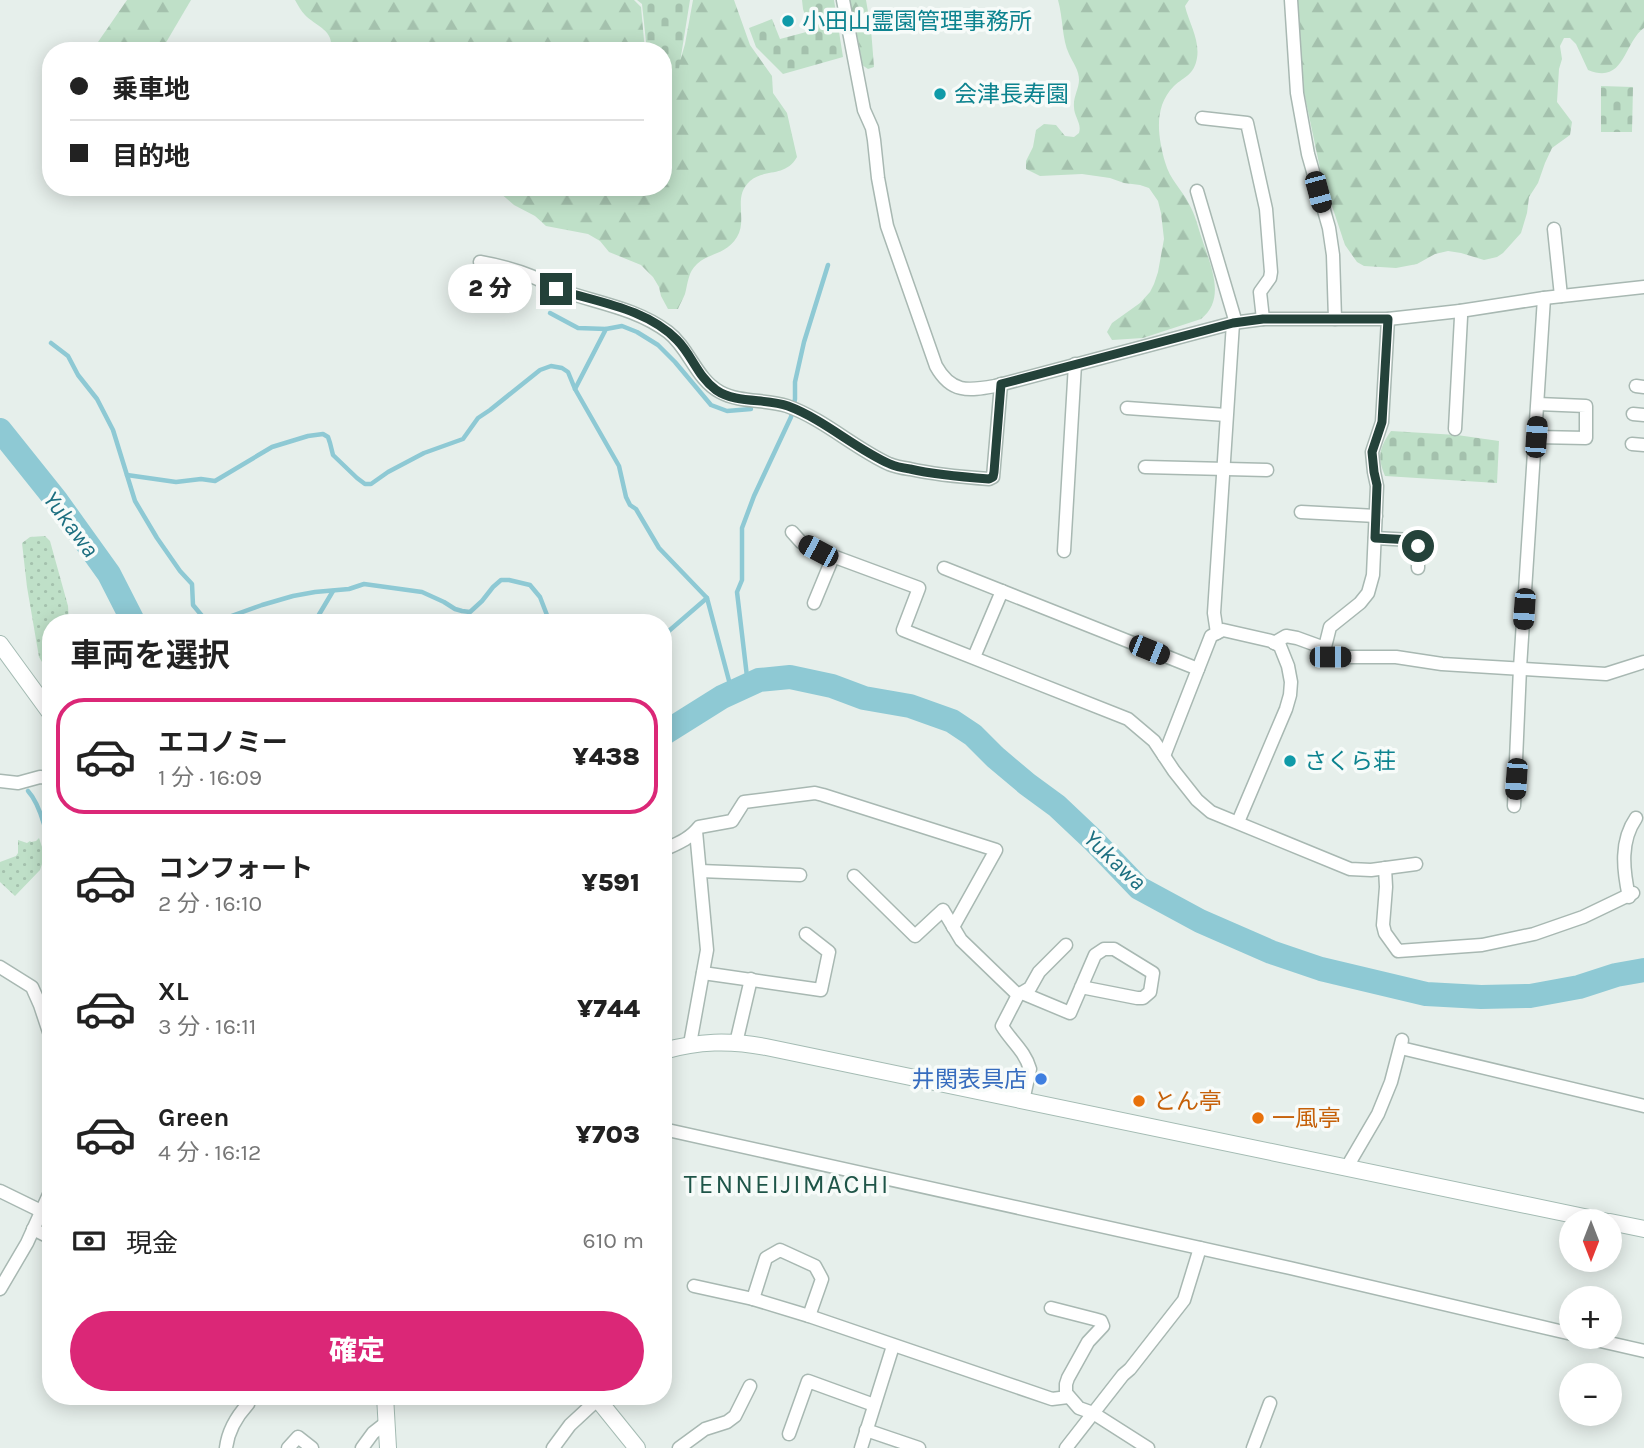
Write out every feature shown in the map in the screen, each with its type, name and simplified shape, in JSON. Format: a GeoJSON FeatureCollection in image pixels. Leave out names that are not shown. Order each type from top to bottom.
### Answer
{"type":"FeatureCollection","features":[{"type":"Feature","properties":{"kind":"street"},"geometry":{"type":"LineString","coordinates":[[843,0],[864,110],[872,128],[887,226],[936,366],[947,383],[961,389],[975,390],[1001,384],[1234,323],[1263,319],[1388,319],[1644,287]]}},
{"type":"Feature","properties":{"kind":"street"},"geometry":{"type":"LineString","coordinates":[[1291,0],[1297,93],[1308,154],[1329,228],[1333,255],[1335,319]]}},
{"type":"Feature","properties":{"kind":"street"},"geometry":{"type":"LineString","coordinates":[[1202,118],[1247,124],[1266,209],[1271,272],[1260,292],[1263,319]]}},
{"type":"Feature","properties":{"kind":"street"},"geometry":{"type":"LineString","coordinates":[[1197,191],[1234,323],[1214,612],[1217,634]]}},
{"type":"Feature","properties":{"kind":"street"},"geometry":{"type":"LineString","coordinates":[[1554,229],[1561,296]]}},
{"type":"Feature","properties":{"kind":"street"},"geometry":{"type":"LineString","coordinates":[[480,262],[507,267],[556,289],[641,316],[678,341],[704,379],[718,391],[730,396],[789,407],[806,414],[891,465],[933,475],[989,479],[993,477],[1001,384]]}},
{"type":"Feature","properties":{"kind":"street"},"geometry":{"type":"LineString","coordinates":[[1514,806],[1520,668],[1544,298]]}},
{"type":"Feature","properties":{"kind":"street"},"geometry":{"type":"LineString","coordinates":[[1455,429],[1460,311]]}},
{"type":"Feature","properties":{"kind":"street"},"geometry":{"type":"LineString","coordinates":[[1324,651],[1330,627],[1360,603],[1368,593],[1373,575],[1377,485],[1372,452],[1382,422],[1388,319]]}},
{"type":"Feature","properties":{"kind":"street"},"geometry":{"type":"LineString","coordinates":[[1064,551],[1075,365]]}},
{"type":"Feature","properties":{"kind":"street"},"geometry":{"type":"LineString","coordinates":[[1536,437],[1586,438],[1587,406],[1538,404]]}},
{"type":"Feature","properties":{"kind":"street"},"geometry":{"type":"LineString","coordinates":[[1127,408],[1226,415]]}},
{"type":"Feature","properties":{"kind":"street"},"geometry":{"type":"LineString","coordinates":[[1145,467],[1267,470]]}},
{"type":"Feature","properties":{"kind":"street"},"geometry":{"type":"LineString","coordinates":[[1301,512],[1376,516]]}},
{"type":"Feature","properties":{"kind":"street"},"geometry":{"type":"LineString","coordinates":[[792,532],[801,542],[833,557],[919,589],[903,629],[1128,719],[1154,741],[1197,800],[1211,812],[1350,869],[1416,864]]}},
{"type":"Feature","properties":{"kind":"street"},"geometry":{"type":"LineString","coordinates":[[1375,538],[1412,540],[1418,546],[1418,568]]}},
{"type":"Feature","properties":{"kind":"street"},"geometry":{"type":"LineString","coordinates":[[814,603],[833,557]]}},
{"type":"Feature","properties":{"kind":"street"},"geometry":{"type":"LineString","coordinates":[[944,568],[1198,669]]}},
{"type":"Feature","properties":{"kind":"street"},"geometry":{"type":"LineString","coordinates":[[974,657],[1002,591]]}},
{"type":"Feature","properties":{"kind":"street"},"geometry":{"type":"LineString","coordinates":[[1164,756],[1211,636],[1223,631],[1280,646],[1288,666],[1290,695],[1238,822]]}},
{"type":"Feature","properties":{"kind":"street"},"geometry":{"type":"LineString","coordinates":[[1274,643],[1286,636],[1297,638],[1319,646],[1330,657],[1396,657],[1442,664],[1606,674],[1644,662]]}},
{"type":"Feature","properties":{"kind":"street"},"geometry":{"type":"LineString","coordinates":[[0,644],[42,702]]}},
{"type":"Feature","properties":{"kind":"street"},"geometry":{"type":"LineString","coordinates":[[0,781],[18,783],[42,777]]}},
{"type":"Feature","properties":{"kind":"street"},"geometry":{"type":"LineString","coordinates":[[672,845],[683,841],[699,827],[732,821],[744,802],[815,793],[996,850],[953,927]]}},
{"type":"Feature","properties":{"kind":"street"},"geometry":{"type":"LineString","coordinates":[[1385,868],[1383,925],[1385,933],[1398,951],[1482,945],[1534,934],[1583,917],[1631,895],[1624,861],[1625,840],[1636,818]]}},
{"type":"Feature","properties":{"kind":"street"},"geometry":{"type":"LineString","coordinates":[[690,1044],[707,950],[696,831]]}},
{"type":"Feature","properties":{"kind":"street"},"geometry":{"type":"LineString","coordinates":[[699,871],[800,875]]}},
{"type":"Feature","properties":{"kind":"street"},"geometry":{"type":"LineString","coordinates":[[854,876],[915,936],[943,910],[961,940],[1020,994],[1070,1013],[1081,986],[1095,955],[1104,949],[1114,949],[1153,974],[1150,992],[1143,998],[1137,999],[1081,986]]}},
{"type":"Feature","properties":{"kind":"street"},"geometry":{"type":"LineString","coordinates":[[703,973],[821,989],[829,952],[806,934]]}},
{"type":"Feature","properties":{"kind":"street"},"geometry":{"type":"LineString","coordinates":[[1023,1101],[1029,1065],[1002,1026],[1020,994],[1030,988],[1039,972],[1066,945]]}},
{"type":"Feature","properties":{"kind":"street"},"geometry":{"type":"LineString","coordinates":[[0,967],[32,987],[42,1011]]}},
{"type":"Feature","properties":{"kind":"street"},"geometry":{"type":"LineString","coordinates":[[736,1043],[751,979]]}},
{"type":"Feature","properties":{"kind":"street"},"geometry":{"type":"LineString","coordinates":[[672,1049],[690,1044],[736,1043],[778,1049],[1559,1212]]}},
{"type":"Feature","properties":{"kind":"street"},"geometry":{"type":"LineString","coordinates":[[1347,1167],[1378,1114],[1402,1044],[1644,1106]]}},
{"type":"Feature","properties":{"kind":"street"},"geometry":{"type":"LineString","coordinates":[[672,1131],[1559,1331]]}},
{"type":"Feature","properties":{"kind":"street"},"geometry":{"type":"LineString","coordinates":[[0,1191],[41,1211],[27,1243],[0,1289]]}},
{"type":"Feature","properties":{"kind":"street"},"geometry":{"type":"LineString","coordinates":[[1622,1225],[1644,1229]]}},
{"type":"Feature","properties":{"kind":"street"},"geometry":{"type":"LineString","coordinates":[[33,1229],[42,1234]]}},
{"type":"Feature","properties":{"kind":"street"},"geometry":{"type":"LineString","coordinates":[[1066,1448],[1184,1300],[1200,1248]]}},
{"type":"Feature","properties":{"kind":"street"},"geometry":{"type":"LineString","coordinates":[[753,1299],[766,1258],[780,1251],[815,1266],[822,1279],[809,1316]]}},
{"type":"Feature","properties":{"kind":"street"},"geometry":{"type":"LineString","coordinates":[[694,1286],[753,1299],[809,1316],[1052,1399],[1068,1397]]}},
{"type":"Feature","properties":{"kind":"street"},"geometry":{"type":"LineString","coordinates":[[1051,1308],[1101,1321],[1103,1326],[1088,1342],[1066,1384],[1068,1397],[1079,1408],[1093,1413],[1148,1448]]}},
{"type":"Feature","properties":{"kind":"street"},"geometry":{"type":"LineString","coordinates":[[861,1448],[892,1346]]}},
{"type":"Feature","properties":{"kind":"street"},"geometry":{"type":"LineString","coordinates":[[1622,1346],[1644,1351]]}},
{"type":"Feature","properties":{"kind":"street"},"geometry":{"type":"LineString","coordinates":[[789,1434],[808,1381],[874,1405]]}},
{"type":"Feature","properties":{"kind":"street"},"geometry":{"type":"LineString","coordinates":[[679,1448],[705,1429],[735,1416],[750,1385]]}},
{"type":"Feature","properties":{"kind":"street"},"geometry":{"type":"LineString","coordinates":[[1253,1448],[1270,1403]]}},
{"type":"Feature","properties":{"kind":"street"},"geometry":{"type":"LineString","coordinates":[[226,1448],[232,1428],[247,1405]]}},
{"type":"Feature","properties":{"kind":"street"},"geometry":{"type":"LineString","coordinates":[[386,1405],[388,1448]]}},
{"type":"Feature","properties":{"kind":"street"},"geometry":{"type":"LineString","coordinates":[[553,1448],[589,1405]]}},
{"type":"Feature","properties":{"kind":"street"},"geometry":{"type":"LineString","coordinates":[[602,1405],[637,1448]]}},
{"type":"Feature","properties":{"kind":"street"},"geometry":{"type":"LineString","coordinates":[[362,1448],[373,1433],[387,1422]]}},
{"type":"Feature","properties":{"kind":"street"},"geometry":{"type":"LineString","coordinates":[[866,1430],[919,1448]]}},
{"type":"Feature","properties":{"kind":"street"},"geometry":{"type":"LineString","coordinates":[[288,1448],[299,1437],[312,1448]]}},
{"type":"Feature","properties":{"kind":"green space"},"geometry":{"type":"Polygon","coordinates":[[[127,0],[191,0],[166,42],[98,42],[127,0]]]}},
{"type":"Feature","properties":{"kind":"green space"},"geometry":{"type":"Polygon","coordinates":[[[295,0],[634,0],[641,7],[644,42],[331,42],[328,34],[301,10],[295,0]]]}},
{"type":"Feature","properties":{"kind":"green space"},"geometry":{"type":"Polygon","coordinates":[[[637,0],[690,0],[677,81],[672,84],[672,42],[646,42],[642,4],[637,0]]]}},
{"type":"Feature","properties":{"kind":"green space"},"geometry":{"type":"Polygon","coordinates":[[[693,0],[734,0],[750,45],[772,76],[773,93],[787,113],[797,157],[787,168],[750,181],[742,194],[741,223],[737,237],[728,247],[694,267],[678,309],[668,309],[653,277],[641,265],[609,252],[600,241],[588,234],[546,226],[504,196],[672,196],[672,72],[681,58],[693,0]]]}},
{"type":"Feature","properties":{"kind":"green space"},"geometry":{"type":"Polygon","coordinates":[[[802,0],[834,0],[843,57],[783,74],[756,47],[749,28],[772,19],[780,39],[810,31],[802,0]]]}},
{"type":"Feature","properties":{"kind":"green space"},"geometry":{"type":"Polygon","coordinates":[[[848,0],[866,0],[874,67],[868,69],[862,65],[848,0]]]}},
{"type":"Feature","properties":{"kind":"green space"},"geometry":{"type":"Polygon","coordinates":[[[1058,0],[1189,0],[1185,6],[1196,38],[1196,64],[1167,94],[1160,113],[1159,133],[1167,168],[1193,212],[1212,270],[1215,291],[1213,302],[1201,319],[1143,338],[1112,340],[1107,332],[1112,323],[1140,303],[1150,292],[1158,272],[1164,239],[1158,201],[1149,188],[1140,185],[1082,174],[1040,176],[1026,169],[1036,130],[1044,124],[1056,125],[1065,136],[1074,137],[1079,133],[1074,103],[1079,76],[1067,48],[1058,0]]]}},
{"type":"Feature","properties":{"kind":"green space"},"geometry":{"type":"Polygon","coordinates":[[[1297,0],[1644,0],[1644,28],[1622,60],[1609,72],[1588,70],[1576,44],[1570,38],[1564,38],[1560,46],[1562,59],[1557,102],[1572,122],[1570,135],[1552,148],[1538,183],[1529,197],[1521,233],[1503,253],[1484,260],[1448,251],[1435,254],[1417,264],[1396,268],[1364,266],[1357,262],[1345,245],[1321,173],[1304,92],[1297,0]]]}},
{"type":"Feature","properties":{"kind":"green space"},"geometry":{"type":"Polygon","coordinates":[[[1601,86],[1633,87],[1632,132],[1601,132],[1601,86]]]}},
{"type":"Feature","properties":{"kind":"green space"},"geometry":{"type":"Polygon","coordinates":[[[1391,431],[1457,435],[1499,441],[1497,483],[1385,476],[1380,453],[1391,431]]]}},
{"type":"Feature","properties":{"kind":"green space"},"geometry":{"type":"Polygon","coordinates":[[[45,536],[50,541],[68,606],[68,614],[42,614],[42,662],[27,587],[22,543],[30,537],[45,536]]]}},
{"type":"Feature","properties":{"kind":"green space"},"geometry":{"type":"Polygon","coordinates":[[[39,838],[42,847],[40,870],[15,896],[0,882],[0,862],[16,856],[18,840],[27,843],[39,838]]]}},
{"type":"Feature","properties":{"kind":"waterway"},"geometry":{"type":"LineString","coordinates":[[748,685],[737,592],[742,580],[742,528],[791,417],[804,342],[828,265]]}},
{"type":"Feature","properties":{"kind":"waterway"},"geometry":{"type":"LineString","coordinates":[[550,313],[578,328],[606,329]]}},
{"type":"Feature","properties":{"kind":"waterway"},"geometry":{"type":"LineString","coordinates":[[575,389],[606,329],[622,326],[658,345],[711,405],[727,411],[751,409]]}},
{"type":"Feature","properties":{"kind":"waterway"},"geometry":{"type":"LineString","coordinates":[[51,343],[68,356],[78,375],[97,399],[113,430],[135,501],[157,538],[192,584],[193,605],[200,614]]}},
{"type":"Feature","properties":{"kind":"waterway"},"geometry":{"type":"LineString","coordinates":[[127,475],[176,482],[201,479],[215,481],[272,447],[323,434],[328,437],[333,455],[357,478],[365,484],[371,484],[424,453],[463,439],[478,418],[540,370],[551,366],[562,368],[568,372],[619,466],[630,505],[636,509],[659,548],[707,598],[732,692]]}},
{"type":"Feature","properties":{"kind":"waterway","name":"Yukawa"},"geometry":{"type":"LineString","coordinates":[[0,430],[56,500],[109,574],[129,614]]}},
{"type":"Feature","properties":{"kind":"waterway"},"geometry":{"type":"LineString","coordinates":[[237,614],[293,596],[349,589],[364,584],[422,592],[455,609],[470,612],[501,580],[530,585],[540,597],[547,614]]}},
{"type":"Feature","properties":{"kind":"waterway"},"geometry":{"type":"LineString","coordinates":[[319,614],[333,591]]}},
{"type":"Feature","properties":{"kind":"waterway"},"geometry":{"type":"LineString","coordinates":[[672,628],[707,598]]}},
{"type":"Feature","properties":{"kind":"waterway","name":"Yukawa"},"geometry":{"type":"LineString","coordinates":[[672,728],[722,697],[759,680],[790,677],[832,686],[864,698],[910,706],[952,721],[973,735],[995,757],[1057,806],[1139,888],[1200,921],[1271,952],[1321,969],[1426,994],[1481,997],[1530,996],[1579,987],[1616,975],[1644,970]]}},
{"type":"Feature","properties":{"kind":"waterway"},"geometry":{"type":"LineString","coordinates":[[28,791],[42,819]]}},
{"type":"Feature","properties":{"kind":"place","name":"小田山霊園管理事務所"},"geometry":{"type":"Point","coordinates":[788,21]}},
{"type":"Feature","properties":{"kind":"place","name":"会津長寿園"},"geometry":{"type":"Point","coordinates":[940,94]}},
{"type":"Feature","properties":{"kind":"place","name":"さくら荘"},"geometry":{"type":"Point","coordinates":[1290,761]}},
{"type":"Feature","properties":{"kind":"place","name":"井関表具店"},"geometry":{"type":"Point","coordinates":[1041,1079]}},
{"type":"Feature","properties":{"kind":"place","name":"とん亭"},"geometry":{"type":"Point","coordinates":[1139,1101]}},
{"type":"Feature","properties":{"kind":"place","name":"一風亭"},"geometry":{"type":"Point","coordinates":[1258,1118]}},
{"type":"Feature","properties":{"kind":"district","name":"TENNEIJIMACHI"},"geometry":{"type":"Point","coordinates":[787,1184]}},
{"type":"Feature","properties":{"kind":"route"},"geometry":{"type":"LineString","coordinates":[[556,289],[615,306],[641,316],[666,331],[678,341],[704,379],[718,391],[730,396],[772,402],[806,414],[891,465],[933,475],[989,479],[994,472],[1001,384],[1233,323],[1263,319],[1388,319],[1382,422],[1372,452],[1377,485],[1375,538],[1412,540],[1418,546]]}}]}
